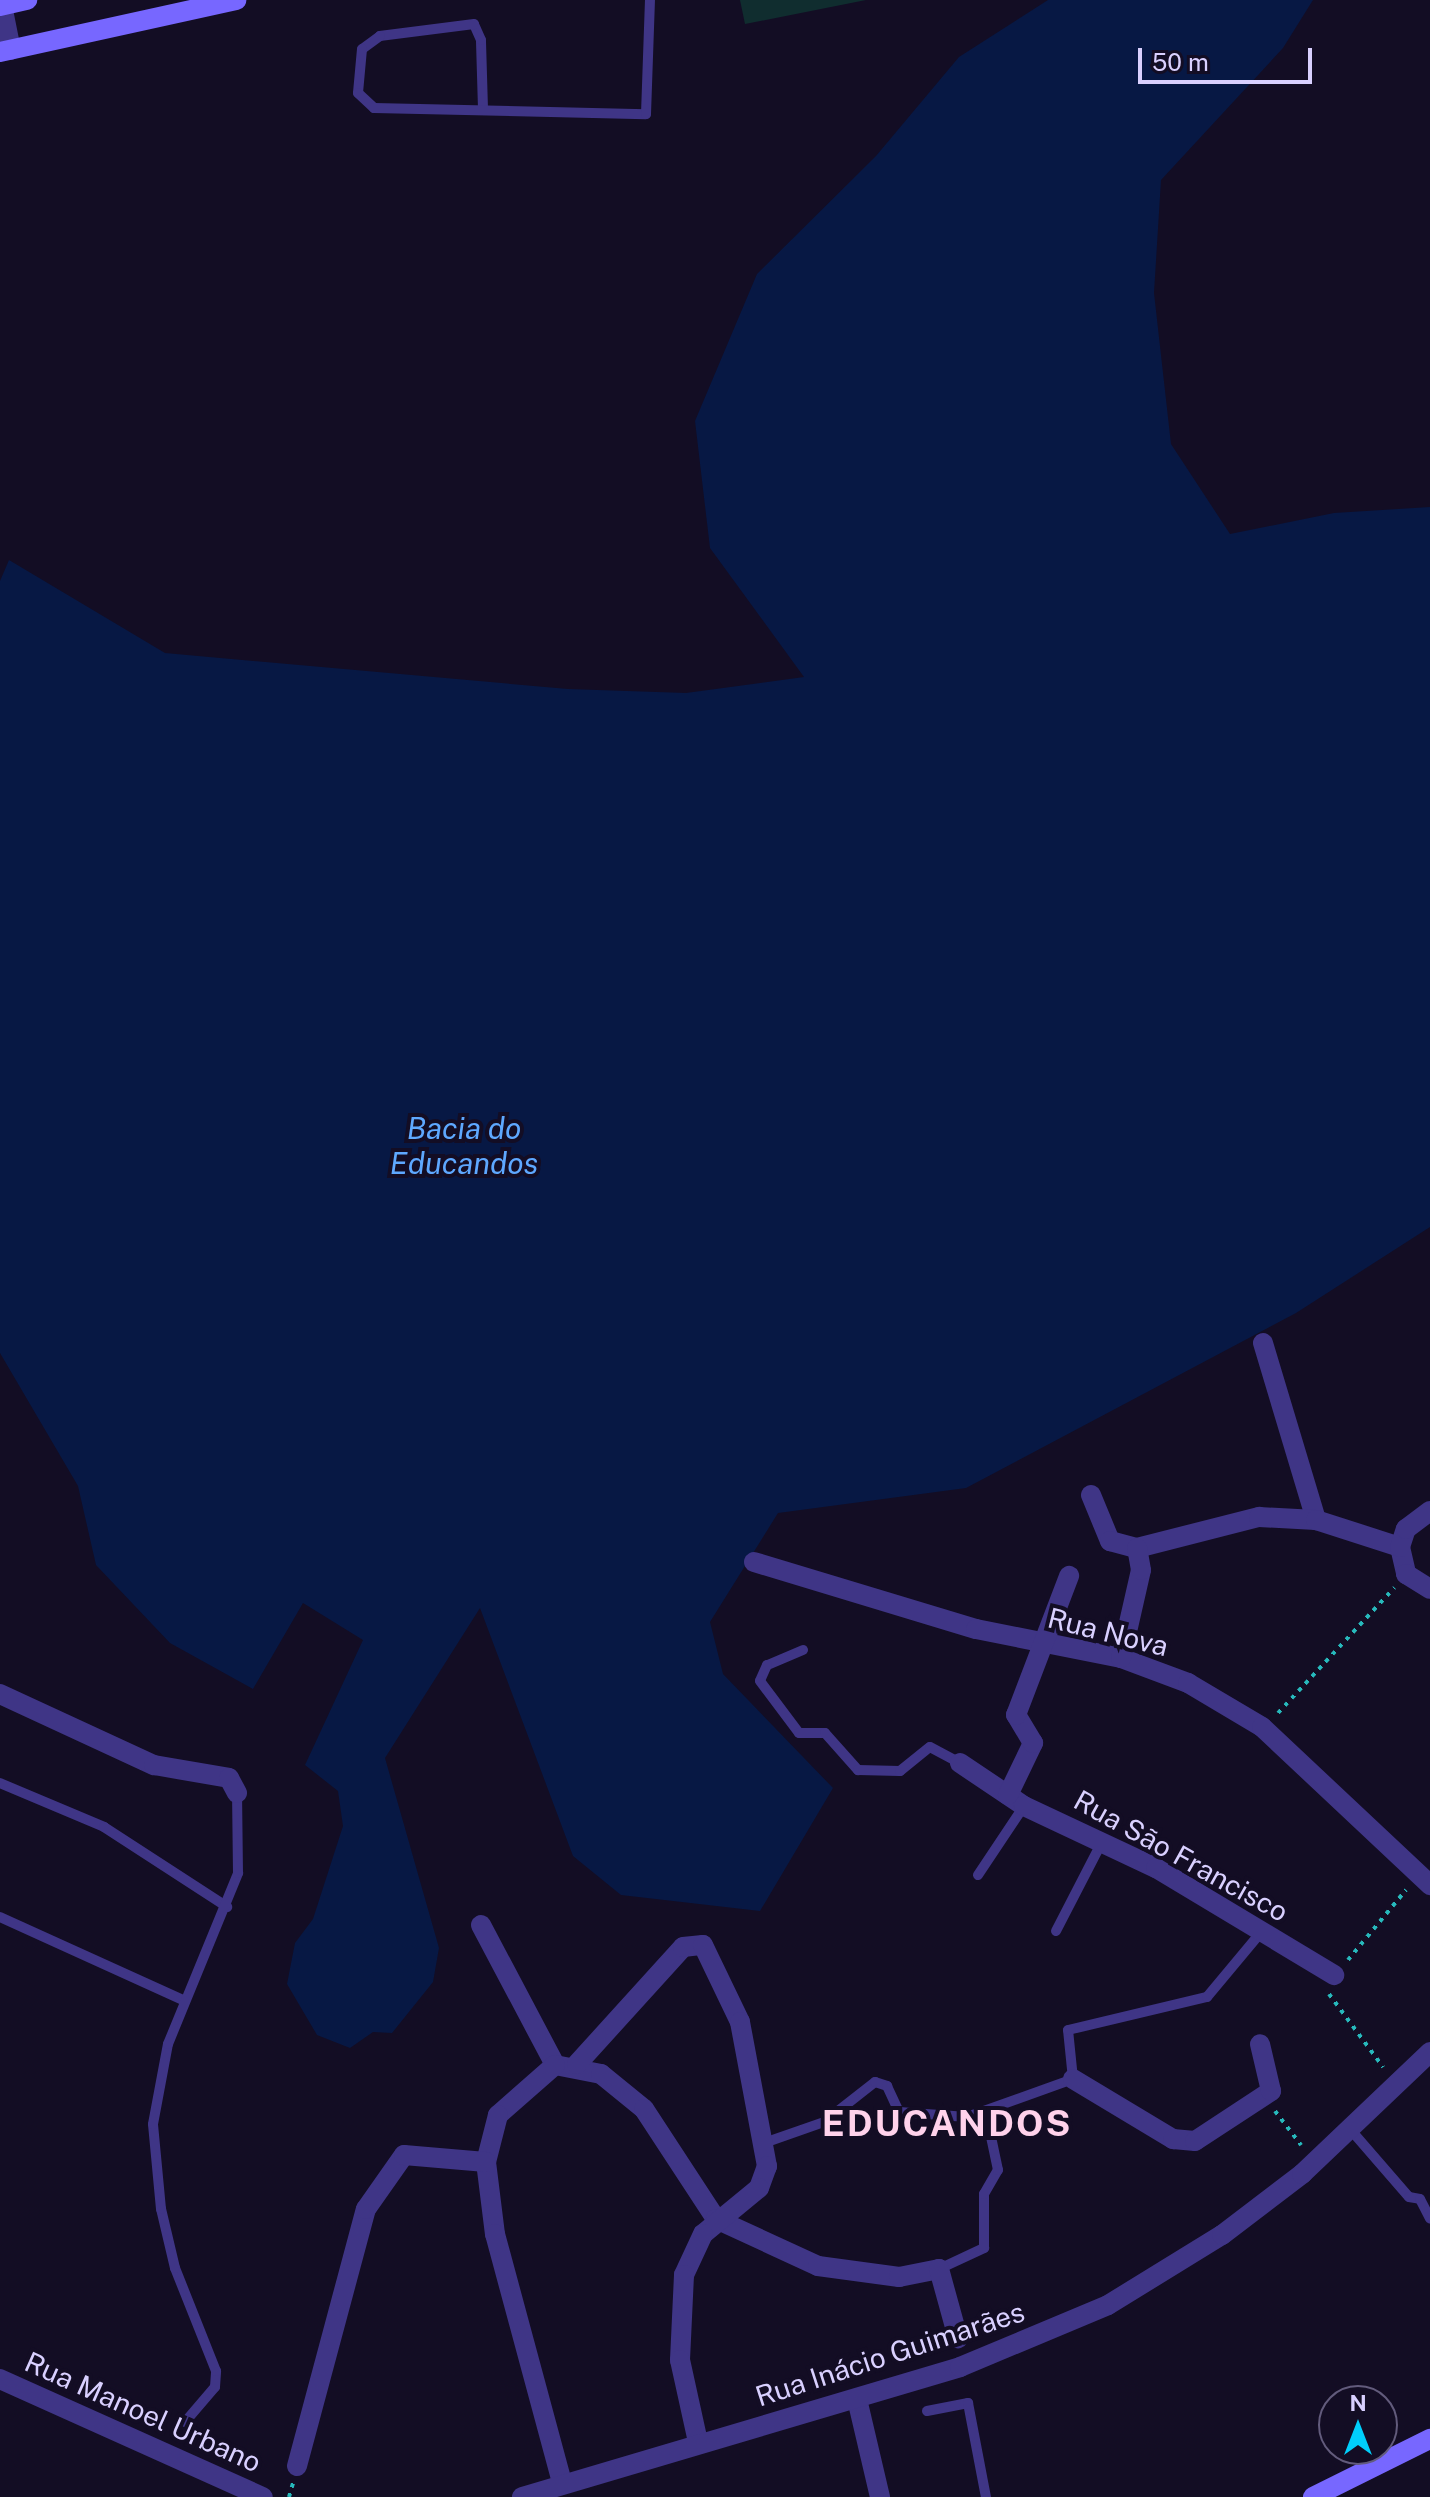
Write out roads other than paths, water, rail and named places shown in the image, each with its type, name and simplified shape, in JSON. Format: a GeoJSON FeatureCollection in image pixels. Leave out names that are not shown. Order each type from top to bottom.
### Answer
{"type":"FeatureCollection","features":[{"type":"Feature","properties":{"kind":"street"},"geometry":{"type":"LineString","coordinates":[[27,0],[1,4],[6,51],[236,0]]}},
{"type":"Feature","properties":{"kind":"street"},"geometry":{"type":"LineString","coordinates":[[1263,1343],[1316,1520]]}},
{"type":"Feature","properties":{"kind":"street"},"geometry":{"type":"LineString","coordinates":[[1091,1495],[1110,1541],[1137,1548],[1259,1517],[1316,1520],[1400,1547]]}},
{"type":"Feature","properties":{"kind":"street"},"geometry":{"type":"LineString","coordinates":[[1430,1511],[1406,1529],[1400,1547],[1406,1574],[1430,1589]]}},
{"type":"Feature","properties":{"kind":"street"},"geometry":{"type":"LineString","coordinates":[[1121,1658],[1141,1570],[1137,1548]]}},
{"type":"Feature","properties":{"kind":"street","name":"Rua Nova"},"geometry":{"type":"LineString","coordinates":[[754,1562],[1045,1644],[1121,1658],[1188,1683],[1262,1727],[1425,1879]]}},
{"type":"Feature","properties":{"kind":"street"},"geometry":{"type":"LineString","coordinates":[[1016,1801],[1032,1747],[1015,1719],[1069,1576]]}},
{"type":"Feature","properties":{"kind":"street"},"geometry":{"type":"LineString","coordinates":[[0,1694],[154,1765],[229,1778],[237,1793]]}},
{"type":"Feature","properties":{"kind":"street","name":"Rua São Francisco"},"geometry":{"type":"LineString","coordinates":[[960,1763],[1016,1801],[1103,1840],[1334,1975]]}},
{"type":"Feature","properties":{"kind":"street"},"geometry":{"type":"LineString","coordinates":[[481,1925],[555,2065]]}},
{"type":"Feature","properties":{"kind":"street"},"geometry":{"type":"LineString","coordinates":[[577,2064],[683,1947],[700,1942],[719,1966],[740,2022],[764,2143],[759,2188],[716,2219],[692,2253],[678,2301],[680,2360],[698,2442]]}},
{"type":"Feature","properties":{"kind":"street"},"geometry":{"type":"LineString","coordinates":[[1073,2079],[1173,2139],[1195,2141],[1263,2096],[1273,2080],[1260,2044]]}},
{"type":"Feature","properties":{"kind":"street","name":"Rua Inácio Guimarães"},"geometry":{"type":"LineString","coordinates":[[522,2497],[698,2442],[966,2366],[1108,2305],[1222,2235],[1350,2129],[1430,2052]]}},
{"type":"Feature","properties":{"kind":"street"},"geometry":{"type":"LineString","coordinates":[[562,2483],[495,2234],[486,2162],[498,2115],[555,2065],[577,2064],[644,2109],[716,2219],[845,2272],[899,2277],[939,2269],[958,2338]]}},
{"type":"Feature","properties":{"kind":"street"},"geometry":{"type":"LineString","coordinates":[[297,2466],[366,2209],[404,2155],[486,2162]]}},
{"type":"Feature","properties":{"kind":"street","name":"Rua Manoel Urbano"},"geometry":{"type":"LineString","coordinates":[[0,2379],[263,2497]]}},
{"type":"Feature","properties":{"kind":"street"},"geometry":{"type":"LineString","coordinates":[[857,2399],[880,2497]]}},
{"type":"Feature","properties":{"kind":"street"},"geometry":{"type":"LineString","coordinates":[[1313,2497],[1430,2439]]}},
{"type":"Feature","properties":{"kind":"lane"},"geometry":{"type":"LineString","coordinates":[[483,109],[481,40],[474,24],[380,36],[362,49],[358,93],[365,105],[483,109],[646,114],[650,0]]}},
{"type":"Feature","properties":{"kind":"lane"},"geometry":{"type":"LineString","coordinates":[[803,1650],[767,1665],[760,1681],[799,1733],[825,1733],[858,1770],[900,1771],[936,1747],[960,1763]]}},
{"type":"Feature","properties":{"kind":"lane"},"geometry":{"type":"LineString","coordinates":[[0,1783],[104,1827],[227,1907]]}},
{"type":"Feature","properties":{"kind":"lane"},"geometry":{"type":"LineString","coordinates":[[185,2422],[215,2387],[216,2371],[175,2268],[161,2209],[153,2124],[168,2044],[227,1907],[242,1847],[237,1793]]}},
{"type":"Feature","properties":{"kind":"lane"},"geometry":{"type":"LineString","coordinates":[[978,1875],[1016,1801]]}},
{"type":"Feature","properties":{"kind":"lane"},"geometry":{"type":"LineString","coordinates":[[1056,1931],[1103,1840]]}},
{"type":"Feature","properties":{"kind":"lane"},"geometry":{"type":"LineString","coordinates":[[0,1917],[185,2001]]}},
{"type":"Feature","properties":{"kind":"lane"},"geometry":{"type":"LineString","coordinates":[[764,2143],[824,2122],[875,2082],[887,2086],[899,2112],[986,2113],[1073,2079],[1068,2030],[1207,1997],[1262,1931]]}},
{"type":"Feature","properties":{"kind":"lane"},"geometry":{"type":"LineString","coordinates":[[939,2269],[984,2248],[984,2194],[998,2170],[986,2113]]}},
{"type":"Feature","properties":{"kind":"lane"},"geometry":{"type":"LineString","coordinates":[[1350,2129],[1409,2197],[1425,2198],[1430,2219]]}},
{"type":"Feature","properties":{"kind":"lane"},"geometry":{"type":"LineString","coordinates":[[927,2411],[968,2403],[986,2497]]}},
{"type":"Feature","properties":{"kind":"water","name":"Bacia do Educandos"},"geometry":{"type":"Polygon","coordinates":[[[1048,0],[1313,0],[1283,48],[1161,180],[1154,293],[1171,444],[1230,534],[1334,513],[1430,507],[1430,1227],[1296,1313],[966,1488],[778,1513],[710,1622],[723,1674],[833,1788],[760,1911],[621,1895],[573,1856],[480,1608],[385,1758],[439,1948],[433,1982],[392,2033],[373,2032],[350,2048],[317,2035],[287,1984],[295,1943],[313,1919],[343,1826],[338,1791],[305,1765],[363,1640],[303,1603],[253,1689],[170,1643],[96,1565],[78,1486],[0,1353],[0,581],[9,560],[165,653],[568,689],[686,693],[804,677],[710,548],[695,421],[757,274],[876,156],[959,57],[1048,0]]]}},
{"type":"Feature","properties":{"kind":"district","name":"EDUCANDOS"},"geometry":{"type":"Point","coordinates":[947,2124]}}]}
